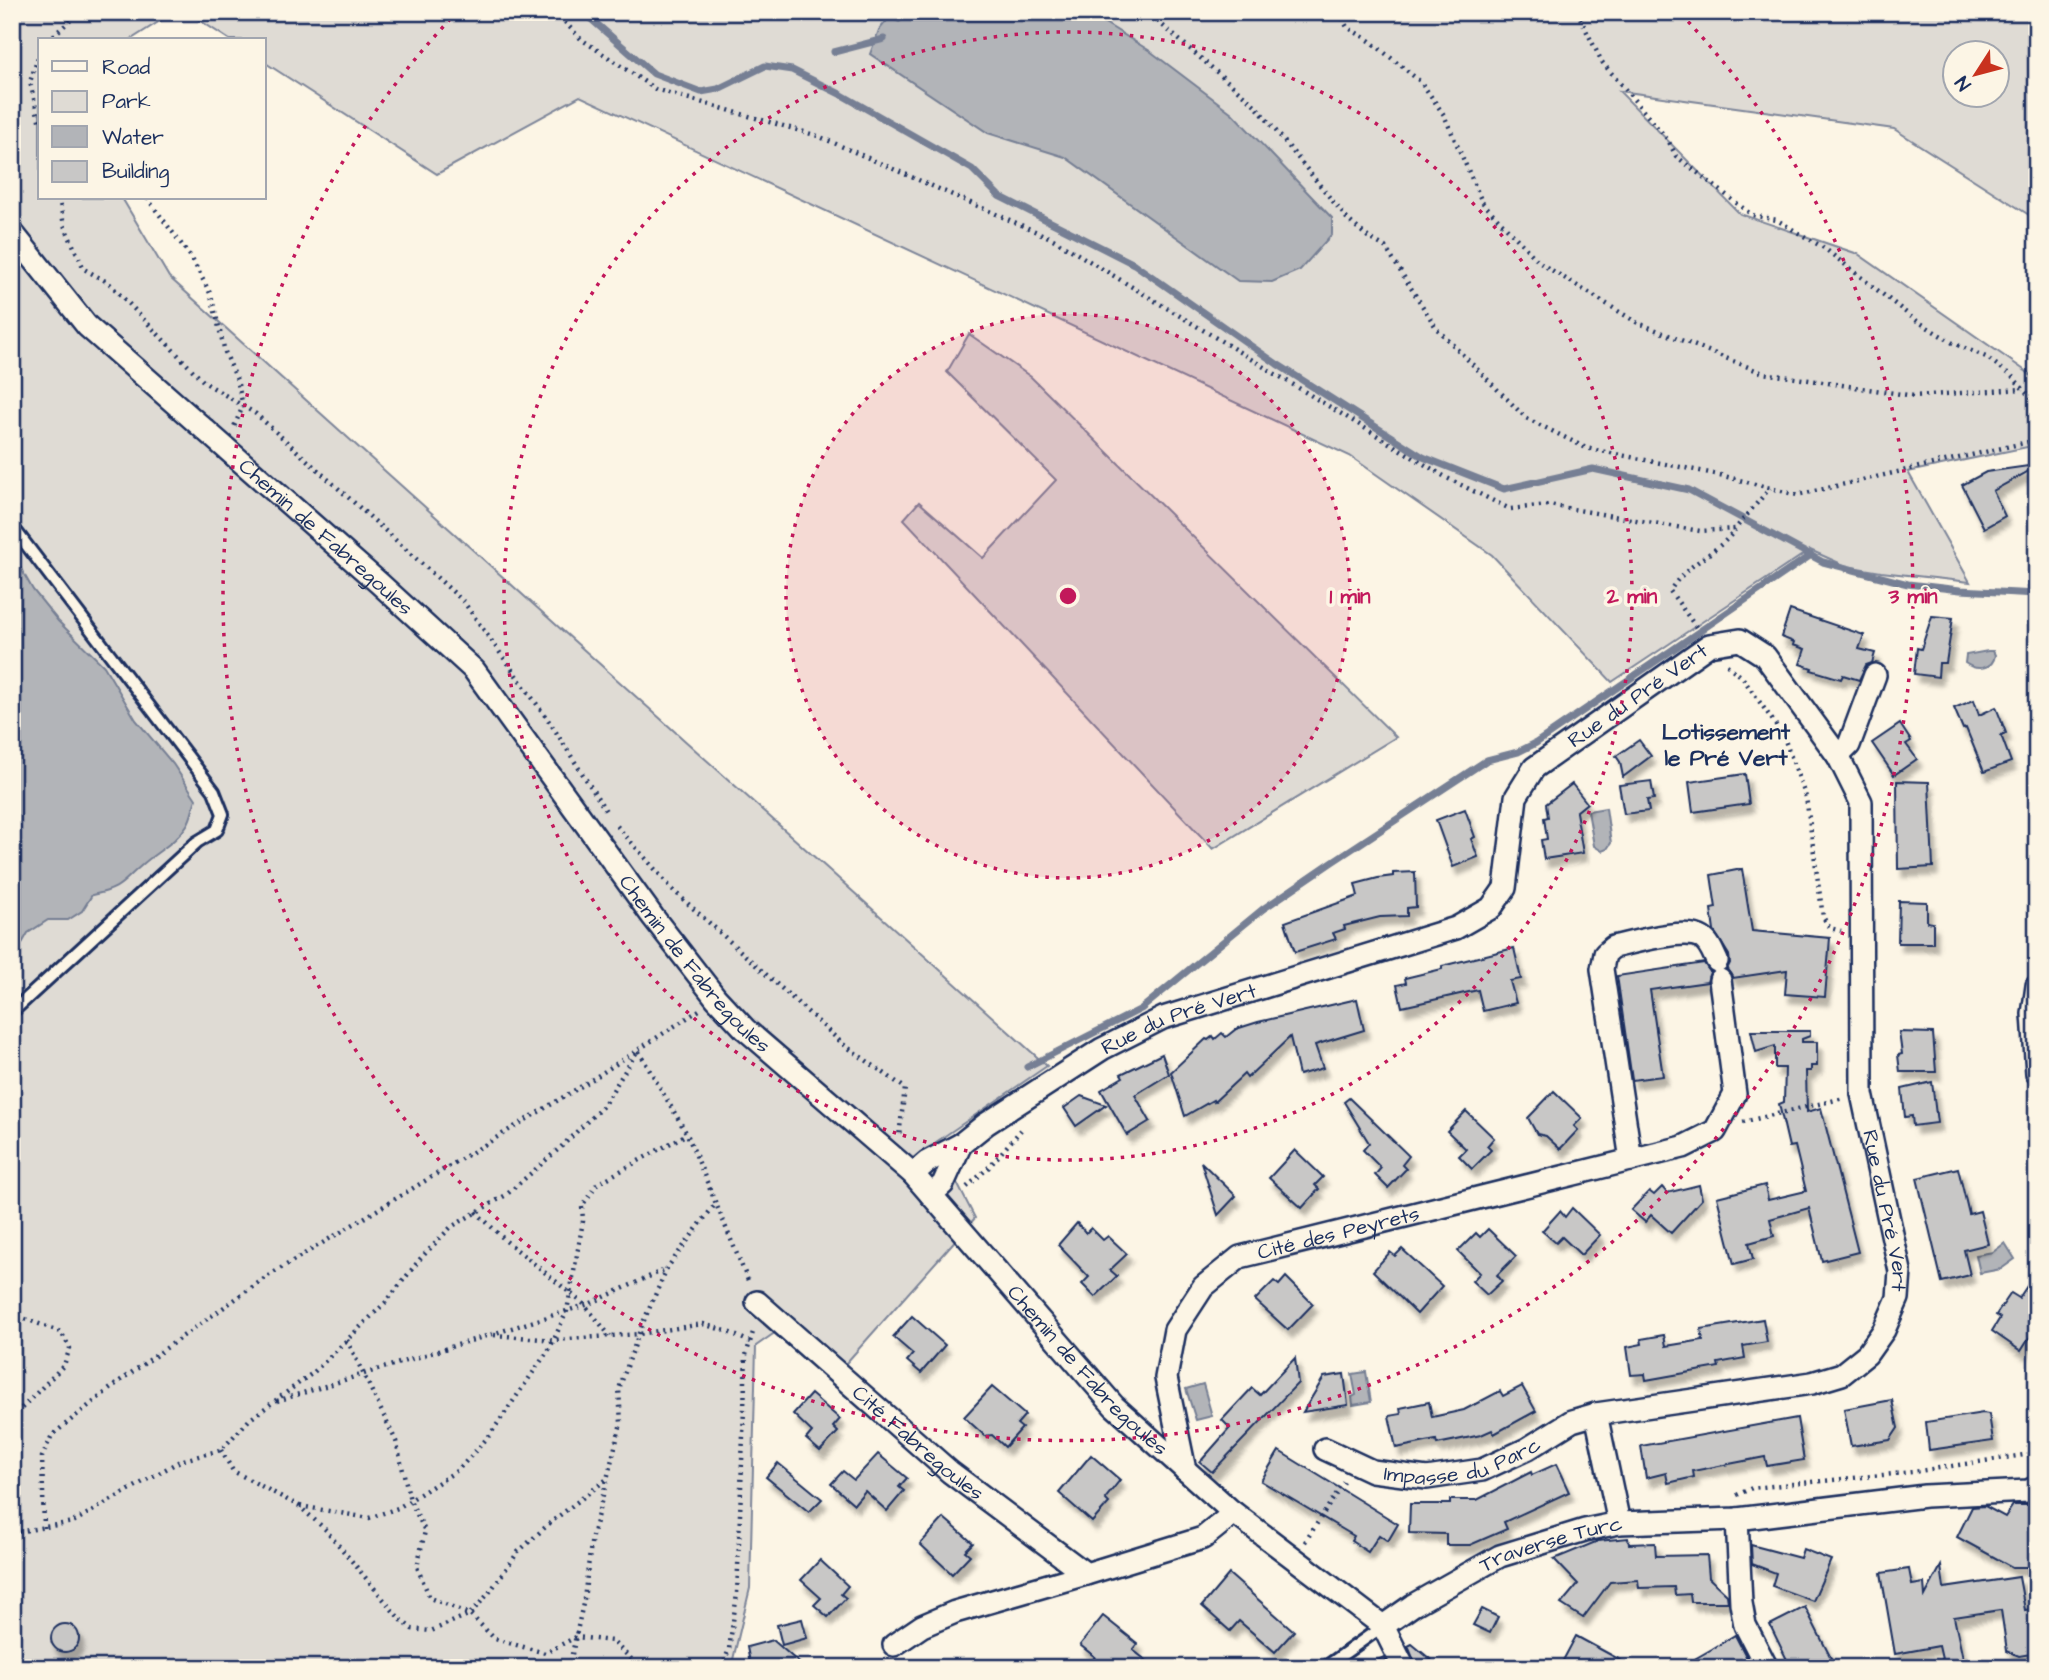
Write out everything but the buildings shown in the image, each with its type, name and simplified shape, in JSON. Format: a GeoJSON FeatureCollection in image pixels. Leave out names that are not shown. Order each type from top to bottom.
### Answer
{"type":"FeatureCollection","features":[{"type":"Feature","properties":{"kind":"street","name":"Chemin de Fabregoules"},"geometry":{"type":"LineString","coordinates":[[12,232],[87,326],[474,670],[653,917],[716,999],[745,1029],[913,1174],[1114,1406],[1234,1513],[1383,1626],[1404,1668]]}},
{"type":"Feature","properties":{"kind":"street","name":"Rue du Pré Vert"},"geometry":{"type":"LineString","coordinates":[[913,1174],[927,1162],[961,1144],[986,1124],[1102,1049],[1163,1018],[1456,928],[1491,908],[1505,888],[1516,797],[1534,768],[1709,645],[1740,640],[1765,656],[1838,756],[1861,802],[1861,1094],[1900,1270],[1898,1298],[1884,1330],[1867,1354],[1842,1374],[1812,1383],[1595,1414]]}},
{"type":"Feature","properties":{"kind":"street"},"geometry":{"type":"LineString","coordinates":[[1838,756],[1849,745],[1875,675]]}},
{"type":"Feature","properties":{"kind":"street"},"geometry":{"type":"LineString","coordinates":[[1631,1160],[1602,969],[1605,954],[1613,947],[1684,933],[1700,936],[1709,945],[1718,970],[1735,1094],[1715,1130]]}},
{"type":"Feature","properties":{"kind":"street"},"geometry":{"type":"LineString","coordinates":[[2037,986],[2033,1014],[2037,1073]]}},
{"type":"Feature","properties":{"kind":"street","name":"Cité des Peyrets"},"geometry":{"type":"LineString","coordinates":[[1185,1469],[1166,1378],[1175,1331],[1203,1287],[1240,1257],[1683,1147],[1715,1130]]}},
{"type":"Feature","properties":{"kind":"street","name":"Rue du Pré Vert"},"geometry":{"type":"LineString","coordinates":[[930,1195],[943,1184],[961,1144]]}},
{"type":"Feature","properties":{"kind":"street","name":"Cité Fabregoules"},"geometry":{"type":"LineString","coordinates":[[757,1302],[950,1472],[1086,1574]]}},
{"type":"Feature","properties":{"kind":"street"},"geometry":{"type":"LineString","coordinates":[[1595,1414],[1619,1524]]}},
{"type":"Feature","properties":{"kind":"street","name":"Impasse du Parc"},"geometry":{"type":"LineString","coordinates":[[1325,1449],[1372,1471],[1427,1478],[1482,1469],[1527,1449],[1572,1421],[1595,1414]]}},
{"type":"Feature","properties":{"kind":"street","name":"Traverse Turc"},"geometry":{"type":"LineString","coordinates":[[1383,1626],[1413,1605],[1500,1556],[1586,1530],[1619,1524],[1737,1519],[1925,1496],[2028,1491],[2037,1487]]}},
{"type":"Feature","properties":{"kind":"street"},"geometry":{"type":"LineString","coordinates":[[894,1645],[922,1626],[955,1612],[1203,1538],[1234,1513]]}},
{"type":"Feature","properties":{"kind":"street"},"geometry":{"type":"LineString","coordinates":[[1737,1519],[1741,1603],[1745,1625],[1767,1668]]}},
{"type":"Feature","properties":{"kind":"lane"},"geometry":{"type":"LineString","coordinates":[[12,526],[214,791],[223,814],[217,830],[197,842],[12,1012]]}},
{"type":"Feature","properties":{"kind":"lane"},"geometry":{"type":"LineString","coordinates":[[1324,1668],[1383,1626]]}},
{"type":"Feature","properties":{"kind":"path"},"geometry":{"type":"LineString","coordinates":[[50,38],[80,12]]}},
{"type":"Feature","properties":{"kind":"path"},"geometry":{"type":"LineString","coordinates":[[555,12],[581,39],[655,89],[818,136],[1053,239],[1447,478],[1510,509],[1549,505],[1700,531],[1735,529]]}},
{"type":"Feature","properties":{"kind":"path"},"geometry":{"type":"LineString","coordinates":[[1147,12],[1255,105],[1348,220],[1385,247],[1437,329],[1526,418],[1586,448],[1720,475],[1797,495],[2037,440]]}},
{"type":"Feature","properties":{"kind":"path"},"geometry":{"type":"LineString","coordinates":[[1339,12],[1347,27],[1370,41],[1420,82],[1444,115],[1482,202],[1540,263],[1636,322],[1763,373],[1914,396],[2023,388]]}},
{"type":"Feature","properties":{"kind":"path"},"geometry":{"type":"LineString","coordinates":[[1577,12],[1602,62],[1668,140],[1676,156],[1752,215],[1777,220],[1824,248],[1914,319],[1953,343],[1986,357],[2012,376],[2037,405]]}},
{"type":"Feature","properties":{"kind":"path"},"geometry":{"type":"LineString","coordinates":[[38,57],[30,82],[38,116]]}},
{"type":"Feature","properties":{"kind":"path"},"geometry":{"type":"LineString","coordinates":[[148,200],[191,257],[211,295],[225,352],[237,380],[243,406],[225,449]]}},
{"type":"Feature","properties":{"kind":"path"},"geometry":{"type":"LineString","coordinates":[[1770,488],[1726,542],[1677,578],[1671,591],[1719,664],[1730,666],[1742,677],[1783,735],[1806,797],[1823,917],[1830,928],[1839,931],[1861,929]]}},
{"type":"Feature","properties":{"kind":"path"},"geometry":{"type":"LineString","coordinates":[[44,1528],[42,1457],[52,1435],[121,1380],[268,1276],[638,1050],[716,999]]}},
{"type":"Feature","properties":{"kind":"path"},"geometry":{"type":"LineString","coordinates":[[638,1050],[687,1133],[757,1302],[754,1330],[746,1355],[737,1594],[729,1650],[722,1668]]}},
{"type":"Feature","properties":{"kind":"path"},"geometry":{"type":"LineString","coordinates":[[12,1533],[73,1522],[180,1461],[221,1450],[249,1420],[314,1372],[387,1301],[420,1259],[451,1227],[506,1195],[561,1147],[603,1106],[638,1050]]}},
{"type":"Feature","properties":{"kind":"path"},"geometry":{"type":"LineString","coordinates":[[1715,1130],[1861,1094]]}},
{"type":"Feature","properties":{"kind":"path"},"geometry":{"type":"LineString","coordinates":[[299,1506],[369,1518],[398,1508],[458,1470],[489,1436],[554,1340],[567,1311],[583,1221],[582,1206],[597,1184],[687,1133]]}},
{"type":"Feature","properties":{"kind":"path"},"geometry":{"type":"LineString","coordinates":[[569,1668],[584,1599],[592,1536],[621,1423],[619,1389],[667,1268],[716,1202]]}},
{"type":"Feature","properties":{"kind":"path"},"geometry":{"type":"LineString","coordinates":[[476,1212],[506,1241],[585,1305],[610,1336]]}},
{"type":"Feature","properties":{"kind":"path"},"geometry":{"type":"LineString","coordinates":[[273,1402],[585,1305],[667,1268]]}},
{"type":"Feature","properties":{"kind":"path"},"geometry":{"type":"LineString","coordinates":[[12,1314],[61,1332],[70,1348],[65,1365],[12,1418]]}},
{"type":"Feature","properties":{"kind":"path"},"geometry":{"type":"LineString","coordinates":[[490,1334],[554,1340],[639,1334],[703,1324],[750,1342]]}},
{"type":"Feature","properties":{"kind":"path"},"geometry":{"type":"LineString","coordinates":[[347,1340],[396,1441],[410,1500],[425,1531],[416,1567],[430,1598],[470,1614],[495,1639],[545,1653],[576,1637],[612,1641],[641,1668]]}},
{"type":"Feature","properties":{"kind":"path"},"geometry":{"type":"LineString","coordinates":[[221,1450],[233,1471],[299,1506],[326,1530],[399,1618],[412,1629],[431,1631],[470,1614],[489,1593],[518,1552],[551,1522],[607,1479]]}},
{"type":"Feature","properties":{"kind":"path"},"geometry":{"type":"LineString","coordinates":[[1732,1497],[1752,1488],[1913,1472],[2037,1453]]}},
{"type":"Feature","properties":{"kind":"path"},"geometry":{"type":"LineString","coordinates":[[1294,1559],[1355,1463]]}},
{"type":"Feature","properties":{"kind":"path"},"geometry":{"type":"LineString","coordinates":[[12,1654],[30,1668]]}},
{"type":"Feature","properties":{"kind":"green space"},"geometry":{"type":"Polygon","coordinates":[[[12,12],[174,12],[133,38],[38,38],[38,200],[123,200],[169,277],[1047,1066],[936,1142],[975,1218],[831,1380],[776,1332],[756,1346],[750,1588],[731,1668],[12,1668],[12,12]]]}},
{"type":"Feature","properties":{"kind":"green space"},"geometry":{"type":"Polygon","coordinates":[[[187,12],[2037,12],[2037,220],[1894,129],[1619,91],[1740,214],[1858,254],[2027,372],[2037,382],[2037,445],[1908,472],[1970,582],[1846,566],[1810,550],[1612,682],[1492,555],[1350,456],[580,96],[437,174],[266,63],[266,38],[227,38],[187,12]]]}},
{"type":"Feature","properties":{"kind":"green space"},"geometry":{"type":"Polygon","coordinates":[[[969,334],[1031,377],[1396,737],[1213,849],[904,519],[919,502],[983,558],[1056,480],[947,372],[969,334]]]}},
{"type":"Feature","properties":{"kind":"water"},"geometry":{"type":"Polygon","coordinates":[[[894,12],[1087,12],[1150,51],[1232,113],[1332,218],[1332,234],[1300,270],[1272,282],[1238,281],[1065,157],[988,133],[870,54],[879,30],[894,12]]]}},
{"type":"Feature","properties":{"kind":"water"},"geometry":{"type":"Polygon","coordinates":[[[12,553],[33,590],[58,621],[104,666],[136,720],[173,764],[196,799],[189,822],[172,842],[120,884],[92,895],[82,911],[68,920],[48,920],[28,933],[12,961],[12,553]]]}},
{"type":"Feature","properties":{"kind":"water"},"geometry":{"type":"Polygon","coordinates":[[[1993,651],[1995,655],[1988,666],[1979,668],[1965,663],[1966,655],[1993,651]]]}},
{"type":"Feature","properties":{"kind":"water"},"geometry":{"type":"Polygon","coordinates":[[[1606,808],[1611,843],[1602,851],[1594,846],[1588,811],[1606,808]]]}},
{"type":"Feature","properties":{"kind":"water"},"geometry":{"type":"Polygon","coordinates":[[[2005,1243],[2015,1259],[2001,1269],[1980,1273],[1976,1255],[1993,1252],[2005,1243]]]}},
{"type":"Feature","properties":{"kind":"water"},"geometry":{"type":"Polygon","coordinates":[[[1366,1372],[1371,1402],[1353,1405],[1352,1397],[1356,1395],[1352,1374],[1366,1372]]]}},
{"type":"Feature","properties":{"kind":"water"},"geometry":{"type":"Polygon","coordinates":[[[1203,1384],[1212,1416],[1196,1420],[1186,1389],[1203,1384]]]}},
{"type":"Feature","properties":{"kind":"waterway"},"geometry":{"type":"LineString","coordinates":[[583,12],[654,74],[701,92],[718,89],[765,66],[792,70],[842,95],[972,169],[999,196],[1134,264],[1277,364],[1423,457],[1504,489],[1593,469],[1689,490],[1823,562],[1908,584],[2037,594]]}},
{"type":"Feature","properties":{"kind":"waterway"},"geometry":{"type":"LineString","coordinates":[[884,12],[899,19]]}},
{"type":"Feature","properties":{"kind":"waterway"},"geometry":{"type":"LineString","coordinates":[[834,52],[884,39]]}},
{"type":"Feature","properties":{"kind":"waterway"},"geometry":{"type":"LineString","coordinates":[[1027,1067],[1141,1009],[1263,909],[1332,862],[1487,760],[1518,752],[1536,743],[1811,555]]}},
{"type":"Feature","properties":{"kind":"district","name":"Lotissement le Pré Vert"},"geometry":{"type":"Point","coordinates":[1726,744]}}]}
